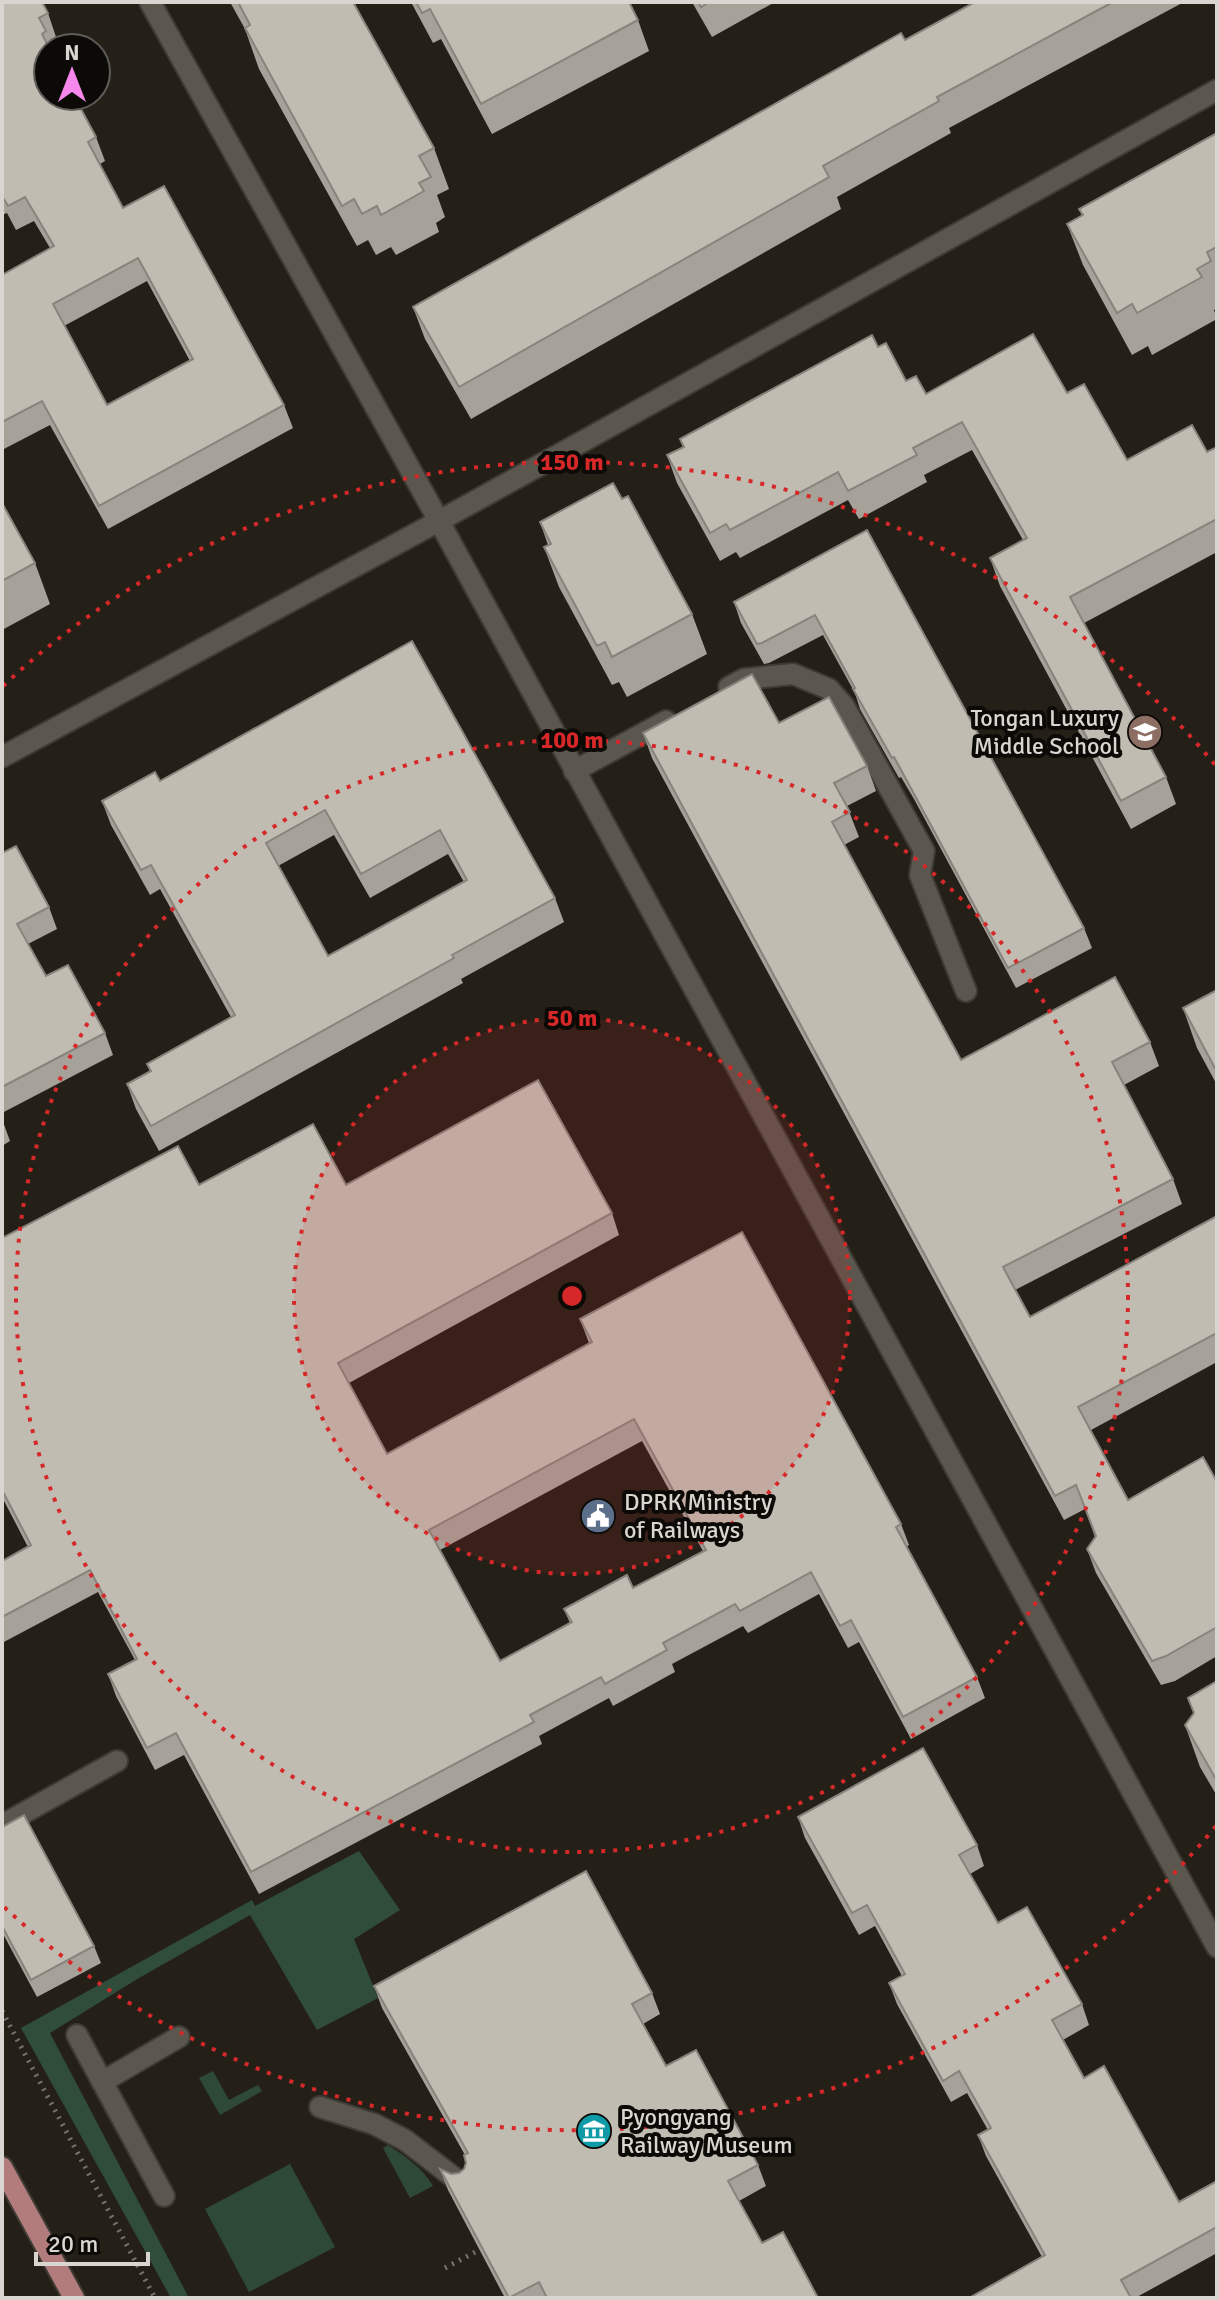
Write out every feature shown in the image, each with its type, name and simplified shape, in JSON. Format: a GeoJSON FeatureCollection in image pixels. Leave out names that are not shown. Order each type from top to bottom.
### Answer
{"type":"FeatureCollection","features":[{"type":"Feature","properties":{"kind":"main road"},"geometry":{"type":"LineString","coordinates":[[2,2167],[74,2298]]}},
{"type":"Feature","properties":{"kind":"street"},"geometry":{"type":"LineString","coordinates":[[150,2],[439,521],[1217,1947]]}},
{"type":"Feature","properties":{"kind":"street"},"geometry":{"type":"LineString","coordinates":[[2,757],[439,521],[1217,90]]}},
{"type":"Feature","properties":{"kind":"street"},"geometry":{"type":"LineString","coordinates":[[718,693],[744,679],[793,674],[829,689],[844,706],[924,851],[920,875],[966,991]]}},
{"type":"Feature","properties":{"kind":"street"},"geometry":{"type":"LineString","coordinates":[[574,771],[679,714]]}},
{"type":"Feature","properties":{"kind":"street"},"geometry":{"type":"LineString","coordinates":[[2,1825],[117,1761]]}},
{"type":"Feature","properties":{"kind":"street"},"geometry":{"type":"LineString","coordinates":[[77,2035],[164,2196]]}},
{"type":"Feature","properties":{"kind":"street"},"geometry":{"type":"LineString","coordinates":[[102,2082],[179,2037]]}},
{"type":"Feature","properties":{"kind":"street"},"geometry":{"type":"LineString","coordinates":[[320,2107],[374,2124],[405,2140],[461,2183]]}},
{"type":"Feature","properties":{"kind":"path"},"geometry":{"type":"LineString","coordinates":[[2,2011],[155,2298]]}},
{"type":"Feature","properties":{"kind":"path"},"geometry":{"type":"LineString","coordinates":[[445,2268],[479,2250]]}},
{"type":"Feature","properties":{"kind":"green space"},"geometry":{"type":"Polygon","coordinates":[[[359,1851],[400,1910],[354,1939],[378,1998],[317,2030],[250,1915],[50,2033],[189,2298],[171,2298],[21,2028],[252,1900],[255,1906],[359,1851]]]}},
{"type":"Feature","properties":{"kind":"green space"},"geometry":{"type":"Polygon","coordinates":[[[213,2071],[229,2100],[258,2085],[262,2091],[220,2115],[199,2078],[213,2071]]]}},
{"type":"Feature","properties":{"kind":"green space"},"geometry":{"type":"Polygon","coordinates":[[[388,2145],[419,2168],[433,2186],[410,2198],[383,2148],[388,2145]]]}},
{"type":"Feature","properties":{"kind":"green space"},"geometry":{"type":"Polygon","coordinates":[[[290,2164],[335,2247],[249,2292],[205,2209],[290,2164]]]}},
{"type":"Feature","properties":{"kind":"building"},"geometry":{"type":"Polygon","coordinates":[[[2,2],[42,2],[48,13],[39,18],[46,31],[32,32],[32,112],[83,112],[96,137],[88,142],[123,208],[164,186],[284,405],[99,506],[42,401],[2,422],[2,275],[54,246],[25,197],[8,206],[2,196],[2,2]],[[138,258],[53,304],[107,405],[193,359],[138,258]]]}},
{"type":"Feature","properties":{"kind":"building"},"geometry":{"type":"Polygon","coordinates":[[[238,2],[353,2],[434,148],[419,156],[431,177],[419,183],[424,191],[381,215],[377,206],[362,214],[354,199],[342,206],[245,28],[250,25],[238,2]]]}},
{"type":"Feature","properties":{"kind":"building"},"geometry":{"type":"Polygon","coordinates":[[[416,2],[629,2],[638,20],[481,104],[430,9],[422,13],[416,2]]]}},
{"type":"Feature","properties":{"kind":"building"},"geometry":{"type":"Polygon","coordinates":[[[975,2],[1113,2],[937,97],[939,101],[823,166],[829,177],[459,387],[413,307],[901,33],[905,40],[975,2]]]}},
{"type":"Feature","properties":{"kind":"building"},"geometry":{"type":"Polygon","coordinates":[[[1217,133],[1217,247],[1207,252],[1211,261],[1197,269],[1202,277],[1137,313],[1132,304],[1117,313],[1067,224],[1083,215],[1079,209],[1217,133]]]}},
{"type":"Feature","properties":{"kind":"building"},"geometry":{"type":"Polygon","coordinates":[[[1033,334],[1067,393],[1084,384],[1127,460],[1192,425],[1207,452],[1217,447],[1217,519],[1070,597],[1166,777],[1121,801],[990,558],[1027,538],[962,422],[913,448],[917,455],[848,491],[838,472],[730,530],[726,524],[710,533],[667,455],[684,447],[680,439],[872,335],[878,347],[886,343],[906,381],[916,376],[926,394],[1033,334]]]}},
{"type":"Feature","properties":{"kind":"building"},"geometry":{"type":"Polygon","coordinates":[[[613,483],[622,499],[628,496],[692,614],[612,657],[605,642],[597,646],[544,547],[551,544],[540,522],[613,483]]]}},
{"type":"Feature","properties":{"kind":"building"},"geometry":{"type":"Polygon","coordinates":[[[2,503],[35,563],[2,581],[2,503]]]}},
{"type":"Feature","properties":{"kind":"building"},"geometry":{"type":"Polygon","coordinates":[[[867,530],[1084,928],[1008,968],[815,615],[757,644],[734,602],[867,530]]]}},
{"type":"Feature","properties":{"kind":"building"},"geometry":{"type":"Polygon","coordinates":[[[412,641],[555,898],[452,955],[454,958],[151,1126],[127,1084],[151,1071],[147,1064],[235,1015],[151,865],[141,870],[102,801],[155,772],[160,781],[412,641]],[[325,810],[266,843],[328,956],[467,880],[440,830],[361,874],[325,810]]]}},
{"type":"Feature","properties":{"kind":"building"},"geometry":{"type":"Polygon","coordinates":[[[752,674],[779,723],[829,697],[867,766],[834,783],[850,812],[832,822],[961,1060],[1115,977],[1150,1042],[1112,1062],[1173,1179],[1003,1267],[1030,1317],[1217,1216],[1217,1333],[1078,1407],[1128,1500],[1203,1457],[1217,1482],[1217,1627],[1166,1656],[1152,1661],[1087,1549],[1096,1536],[1076,1485],[1055,1496],[643,733],[752,674]]]}},
{"type":"Feature","properties":{"kind":"building"},"geometry":{"type":"Polygon","coordinates":[[[16,846],[49,907],[17,924],[46,976],[68,965],[105,1033],[2,1087],[2,853],[16,846]]]}},
{"type":"Feature","properties":{"kind":"building"},"geometry":{"type":"Polygon","coordinates":[[[1217,990],[1217,1072],[1183,1008],[1217,990]]]}},
{"type":"Feature","properties":{"kind":"building"},"geometry":{"type":"Polygon","coordinates":[[[538,1080],[612,1213],[338,1363],[387,1454],[592,1342],[580,1319],[742,1232],[901,1524],[896,1527],[977,1677],[903,1717],[851,1620],[840,1626],[811,1572],[740,1611],[735,1604],[663,1643],[667,1650],[605,1684],[601,1677],[530,1715],[534,1722],[251,1872],[176,1733],[147,1748],[108,1674],[137,1659],[90,1570],[2,1617],[2,1561],[31,1545],[2,1490],[2,1238],[178,1146],[199,1185],[313,1124],[346,1185],[538,1080]],[[634,1419],[429,1530],[500,1661],[572,1622],[564,1609],[627,1575],[633,1588],[706,1550],[634,1419]]]}},
{"type":"Feature","properties":{"kind":"building"},"geometry":{"type":"Polygon","coordinates":[[[1217,1681],[1217,1781],[1185,1725],[1194,1713],[1188,1698],[1217,1681]]]}},
{"type":"Feature","properties":{"kind":"building"},"geometry":{"type":"Polygon","coordinates":[[[923,1748],[977,1845],[959,1855],[998,1923],[1027,1907],[1082,2004],[1052,2020],[1084,2078],[1104,2066],[1179,2202],[1217,2181],[1217,2227],[1121,2280],[1131,2298],[969,2298],[1045,2255],[978,2135],[991,2128],[959,2071],[943,2081],[889,1983],[905,1974],[867,1905],[852,1913],[798,1817],[923,1748]]]}},
{"type":"Feature","properties":{"kind":"building"},"geometry":{"type":"Polygon","coordinates":[[[24,1815],[94,1946],[31,1980],[2,1926],[2,1827],[24,1815]]]}},
{"type":"Feature","properties":{"kind":"building","name":"Pyongyang Railway Museum"},"geometry":{"type":"Polygon","coordinates":[[[586,1871],[652,1993],[632,2004],[666,2066],[696,2050],[758,2165],[728,2181],[762,2243],[783,2232],[818,2298],[547,2298],[539,2282],[509,2298],[440,2169],[451,2174],[459,2173],[464,2169],[464,2155],[468,2153],[374,1986],[586,1871]]]}},
{"type":"Feature","properties":{"kind":"place","name":"Tongan Luxury Middle School"},"geometry":{"type":"Point","coordinates":[1145,732]}},
{"type":"Feature","properties":{"kind":"place","name":"DPRK Ministry of Railways"},"geometry":{"type":"Point","coordinates":[598,1516]}},
{"type":"Feature","properties":{"kind":"place","name":"Pyongyang Railway Museum"},"geometry":{"type":"Point","coordinates":[594,2131]}}]}
